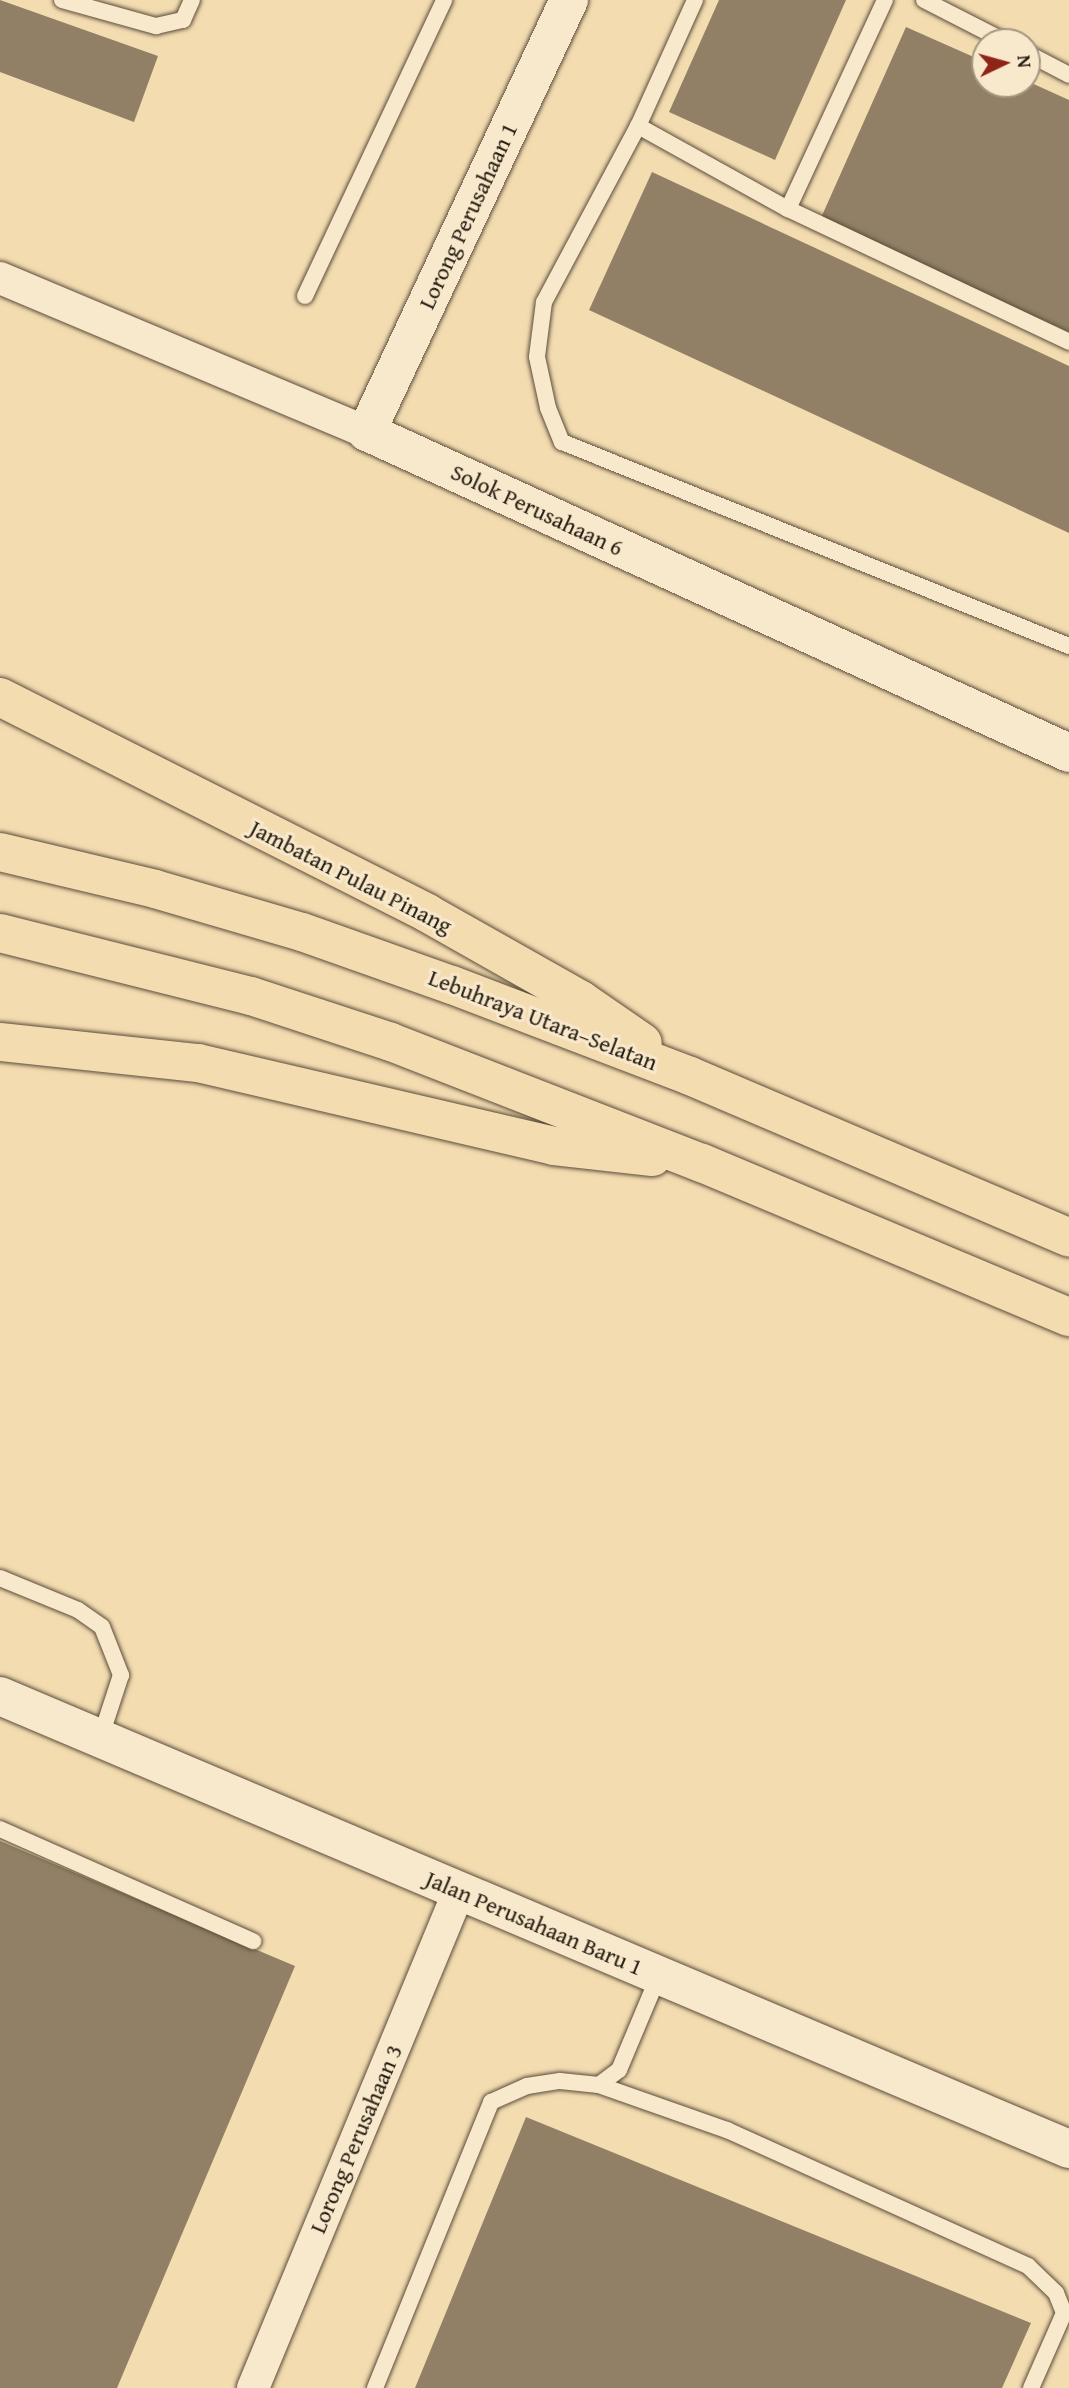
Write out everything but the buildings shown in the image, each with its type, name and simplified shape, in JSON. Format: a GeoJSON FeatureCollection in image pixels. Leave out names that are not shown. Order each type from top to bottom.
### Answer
{"type":"FeatureCollection","features":[{"type":"Feature","properties":{"kind":"highway","name":"Jambatan Pulau Pinang"},"geometry":{"type":"LineString","coordinates":[[0,697],[427,913],[581,1000],[690,1076]]}},
{"type":"Feature","properties":{"kind":"highway","name":"Lebuhraya Utara–Selatan"},"geometry":{"type":"LineString","coordinates":[[0,852],[155,889],[302,932],[690,1076],[1069,1238]]}},
{"type":"Feature","properties":{"kind":"highway"},"geometry":{"type":"LineString","coordinates":[[0,933],[251,996],[391,1042],[702,1163],[1069,1317]]}},
{"type":"Feature","properties":{"kind":"highway"},"geometry":{"type":"LineString","coordinates":[[0,1042],[198,1063],[554,1146],[702,1163]]}},
{"type":"Feature","properties":{"kind":"street","name":"Lorong Perusahaan 1"},"geometry":{"type":"LineString","coordinates":[[367,432],[569,0]]}},
{"type":"Feature","properties":{"kind":"street","name":"Solok Perusahaan 6"},"geometry":{"type":"LineString","coordinates":[[0,278],[367,432],[1069,753]]}},
{"type":"Feature","properties":{"kind":"street","name":"Jalan Perusahaan Baru 1"},"geometry":{"type":"LineString","coordinates":[[0,1696],[1069,2149]]}},
{"type":"Feature","properties":{"kind":"street","name":"Lorong Perusahaan 3"},"geometry":{"type":"LineString","coordinates":[[253,2388],[459,1891]]}},
{"type":"Feature","properties":{"kind":"lane"},"geometry":{"type":"LineString","coordinates":[[62,0],[171,26],[183,20],[192,0]]}},
{"type":"Feature","properties":{"kind":"lane"},"geometry":{"type":"LineString","coordinates":[[305,296],[444,0]]}},
{"type":"Feature","properties":{"kind":"lane"},"geometry":{"type":"LineString","coordinates":[[695,0],[638,126],[544,302],[537,357],[548,408],[562,442],[1069,646]]}},
{"type":"Feature","properties":{"kind":"lane"},"geometry":{"type":"LineString","coordinates":[[788,209],[885,0]]}},
{"type":"Feature","properties":{"kind":"lane"},"geometry":{"type":"LineString","coordinates":[[924,0],[979,28]]}},
{"type":"Feature","properties":{"kind":"lane"},"geometry":{"type":"LineString","coordinates":[[1041,60],[1069,75]]}},
{"type":"Feature","properties":{"kind":"lane"},"geometry":{"type":"LineString","coordinates":[[638,126],[788,209],[1069,342]]}},
{"type":"Feature","properties":{"kind":"lane"},"geometry":{"type":"LineString","coordinates":[[0,1578],[78,1610],[102,1627],[121,1675],[100,1739]]}},
{"type":"Feature","properties":{"kind":"lane"},"geometry":{"type":"LineString","coordinates":[[0,1829],[253,1941]]}},
{"type":"Feature","properties":{"kind":"lane"},"geometry":{"type":"LineString","coordinates":[[599,2085],[619,2070],[658,1977]]}},
{"type":"Feature","properties":{"kind":"lane"},"geometry":{"type":"LineString","coordinates":[[375,2388],[491,2102],[538,2084],[599,2085],[727,2130],[1028,2266],[1056,2293],[1064,2314],[1031,2388]]}}]}
